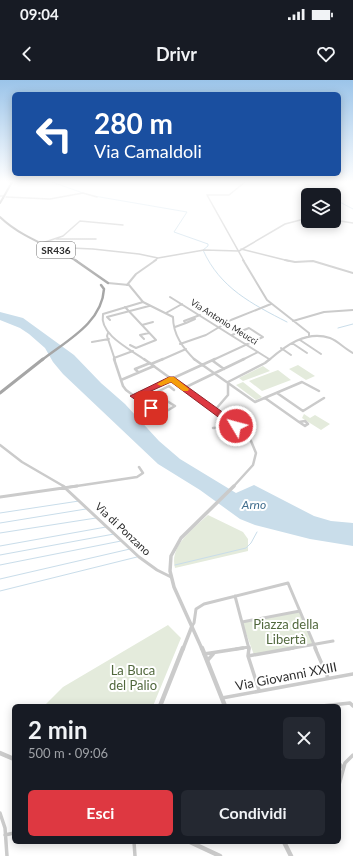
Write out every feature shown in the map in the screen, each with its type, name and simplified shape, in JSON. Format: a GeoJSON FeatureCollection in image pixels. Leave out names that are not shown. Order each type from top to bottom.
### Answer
{"type":"FeatureCollection","features":[{"type":"Feature","properties":{"kind":"main road","name":"SR436"},"geometry":{"type":"LineString","coordinates":[[1,218],[10,227],[82,263],[100,279],[107,283]]}},
{"type":"Feature","properties":{"kind":"main road"},"geometry":{"type":"LineString","coordinates":[[100,279],[104,289]]}},
{"type":"Feature","properties":{"kind":"main road"},"geometry":{"type":"LineString","coordinates":[[101,284],[107,283]]}},
{"type":"Feature","properties":{"kind":"main road"},"geometry":{"type":"LineString","coordinates":[[0,393],[82,330],[95,316],[100,306],[107,283]]}},
{"type":"Feature","properties":{"kind":"street"},"geometry":{"type":"LineString","coordinates":[[219,218],[271,304],[310,334],[309,336]]}},
{"type":"Feature","properties":{"kind":"street"},"geometry":{"type":"LineString","coordinates":[[49,247],[54,248],[62,245],[69,247],[93,248],[136,253],[158,258],[203,251],[237,250],[284,224],[301,220]]}},
{"type":"Feature","properties":{"kind":"street"},"geometry":{"type":"LineString","coordinates":[[42,243],[62,236],[80,221],[123,226]]}},
{"type":"Feature","properties":{"kind":"street"},"geometry":{"type":"LineString","coordinates":[[341,221],[353,222]]}},
{"type":"Feature","properties":{"kind":"street"},"geometry":{"type":"LineString","coordinates":[[55,239],[96,239]]}},
{"type":"Feature","properties":{"kind":"street"},"geometry":{"type":"LineString","coordinates":[[241,249],[295,262],[313,261],[353,273]]}},
{"type":"Feature","properties":{"kind":"street"},"geometry":{"type":"LineString","coordinates":[[127,285],[136,274],[158,258]]}},
{"type":"Feature","properties":{"kind":"street"},"geometry":{"type":"LineString","coordinates":[[107,283],[127,285],[143,302],[173,317],[173,323],[180,344],[214,374],[256,402],[302,382],[319,391]]}},
{"type":"Feature","properties":{"kind":"street","name":"Via Antonio Meucci"},"geometry":{"type":"LineString","coordinates":[[170,297],[269,359]]}},
{"type":"Feature","properties":{"kind":"street"},"geometry":{"type":"LineString","coordinates":[[143,302],[107,312],[102,316],[104,327],[108,333],[236,426],[250,439],[257,453],[256,462],[248,472],[203,516],[175,547],[170,562],[172,578],[224,704]]}},
{"type":"Feature","properties":{"kind":"street"},"geometry":{"type":"LineString","coordinates":[[166,314],[182,304]]}},
{"type":"Feature","properties":{"kind":"street"},"geometry":{"type":"LineString","coordinates":[[180,344],[206,335],[231,320],[271,304]]}},
{"type":"Feature","properties":{"kind":"street"},"geometry":{"type":"LineString","coordinates":[[110,320],[107,317],[150,306]]}},
{"type":"Feature","properties":{"kind":"street"},"geometry":{"type":"LineString","coordinates":[[124,307],[149,333],[158,340],[136,348],[130,344]]}},
{"type":"Feature","properties":{"kind":"street"},"geometry":{"type":"LineString","coordinates":[[293,321],[324,312],[353,310]]}},
{"type":"Feature","properties":{"kind":"street"},"geometry":{"type":"LineString","coordinates":[[175,327],[186,323],[184,321],[200,315]]}},
{"type":"Feature","properties":{"kind":"street"},"geometry":{"type":"LineString","coordinates":[[141,325],[153,322]]}},
{"type":"Feature","properties":{"kind":"street"},"geometry":{"type":"LineString","coordinates":[[134,396],[263,336],[249,328],[232,335]]}},
{"type":"Feature","properties":{"kind":"street"},"geometry":{"type":"LineString","coordinates":[[108,333],[108,339],[121,380],[126,390],[160,415],[175,406],[167,401]]}},
{"type":"Feature","properties":{"kind":"street"},"geometry":{"type":"LineString","coordinates":[[144,339],[140,335],[149,333]]}},
{"type":"Feature","properties":{"kind":"street"},"geometry":{"type":"LineString","coordinates":[[228,382],[269,359],[281,348],[309,336],[330,338],[353,353]]}},
{"type":"Feature","properties":{"kind":"street"},"geometry":{"type":"LineString","coordinates":[[92,342],[108,339]]}},
{"type":"Feature","properties":{"kind":"street"},"geometry":{"type":"LineString","coordinates":[[299,340],[320,354]]}},
{"type":"Feature","properties":{"kind":"street"},"geometry":{"type":"LineString","coordinates":[[291,343],[307,353]]}},
{"type":"Feature","properties":{"kind":"street"},"geometry":{"type":"LineString","coordinates":[[281,348],[292,355]]}},
{"type":"Feature","properties":{"kind":"street"},"geometry":{"type":"LineString","coordinates":[[121,380],[186,349]]}},
{"type":"Feature","properties":{"kind":"street"},"geometry":{"type":"LineString","coordinates":[[114,358],[133,351]]}},
{"type":"Feature","properties":{"kind":"street"},"geometry":{"type":"LineString","coordinates":[[184,388],[259,352]]}},
{"type":"Feature","properties":{"kind":"street"},"geometry":{"type":"LineString","coordinates":[[212,361],[224,369]]}},
{"type":"Feature","properties":{"kind":"street"},"geometry":{"type":"LineString","coordinates":[[138,372],[135,369],[152,364]]}},
{"type":"Feature","properties":{"kind":"street"},"geometry":{"type":"LineString","coordinates":[[215,410],[224,401],[230,390],[228,382]]}},
{"type":"Feature","properties":{"kind":"street"},"geometry":{"type":"LineString","coordinates":[[148,389],[155,393],[169,386],[174,390]]}},
{"type":"Feature","properties":{"kind":"street"},"geometry":{"type":"LineString","coordinates":[[230,390],[236,388]]}},
{"type":"Feature","properties":{"kind":"street"},"geometry":{"type":"LineString","coordinates":[[276,393],[303,411],[324,398]]}},
{"type":"Feature","properties":{"kind":"street"},"geometry":{"type":"LineString","coordinates":[[265,398],[299,422]]}},
{"type":"Feature","properties":{"kind":"street"},"geometry":{"type":"LineString","coordinates":[[213,428],[236,426]]}},
{"type":"Feature","properties":{"kind":"street","name":"Via di Ponzano"},"geometry":{"type":"LineString","coordinates":[[0,445],[22,462],[65,487],[139,557],[157,570],[172,578]]}},
{"type":"Feature","properties":{"kind":"street"},"geometry":{"type":"LineString","coordinates":[[0,497],[137,477],[143,473],[139,467]]}},
{"type":"Feature","properties":{"kind":"street"},"geometry":{"type":"LineString","coordinates":[[161,704],[194,623],[196,609],[198,606],[288,583],[328,678]]}},
{"type":"Feature","properties":{"kind":"street"},"geometry":{"type":"LineString","coordinates":[[235,596],[249,647],[248,656],[259,690]]}},
{"type":"Feature","properties":{"kind":"street"},"geometry":{"type":"LineString","coordinates":[[242,622],[300,611]]}},
{"type":"Feature","properties":{"kind":"street"},"geometry":{"type":"LineString","coordinates":[[248,656],[333,641]]}},
{"type":"Feature","properties":{"kind":"street"},"geometry":{"type":"LineString","coordinates":[[204,654],[249,647]]}},
{"type":"Feature","properties":{"kind":"street"},"geometry":{"type":"LineString","coordinates":[[207,661],[214,653]]}},
{"type":"Feature","properties":{"kind":"street","name":"Via Giovanni XXIII"},"geometry":{"type":"LineString","coordinates":[[222,698],[259,690],[353,674]]}},
{"type":"Feature","properties":{"kind":"street"},"geometry":{"type":"LineString","coordinates":[[341,704],[350,703],[353,706]]}},
{"type":"Feature","properties":{"kind":"street"},"geometry":{"type":"LineString","coordinates":[[0,753],[12,759]]}},
{"type":"Feature","properties":{"kind":"street"},"geometry":{"type":"LineString","coordinates":[[341,776],[345,763],[353,755]]}},
{"type":"Feature","properties":{"kind":"street"},"geometry":{"type":"LineString","coordinates":[[1,814],[6,835],[7,856]]}},
{"type":"Feature","properties":{"kind":"street"},"geometry":{"type":"LineString","coordinates":[[6,835],[12,834]]}},
{"type":"Feature","properties":{"kind":"street"},"geometry":{"type":"LineString","coordinates":[[134,844],[135,856]]}},
{"type":"Feature","properties":{"kind":"street"},"geometry":{"type":"LineString","coordinates":[[194,844],[220,856]]}},
{"type":"Feature","properties":{"kind":"street"},"geometry":{"type":"LineString","coordinates":[[285,844],[291,856]]}},
{"type":"Feature","properties":{"kind":"green space"},"geometry":{"type":"Polygon","coordinates":[[[298,365],[315,376],[306,380],[289,369],[298,365]]]}},
{"type":"Feature","properties":{"kind":"green space"},"geometry":{"type":"Polygon","coordinates":[[[263,366],[270,371],[243,381],[239,378],[263,366]]]}},
{"type":"Feature","properties":{"kind":"green space"},"geometry":{"type":"Polygon","coordinates":[[[278,370],[291,380],[262,391],[249,381],[278,370]]]}},
{"type":"Feature","properties":{"kind":"green space"},"geometry":{"type":"Polygon","coordinates":[[[243,382],[262,397],[256,400],[236,385],[243,382]]]}},
{"type":"Feature","properties":{"kind":"green space"},"geometry":{"type":"Polygon","coordinates":[[[304,414],[310,418],[315,415],[330,424],[321,430],[302,418],[304,414]]]}},
{"type":"Feature","properties":{"kind":"green space"},"geometry":{"type":"Polygon","coordinates":[[[208,515],[243,532],[248,539],[248,551],[175,568],[174,560],[179,545],[189,532],[208,515]]]}},
{"type":"Feature","properties":{"kind":"green space","name":"Piazza della Libertà"},"geometry":{"type":"Polygon","coordinates":[[[300,611],[314,644],[254,655],[242,622],[300,611]]]}},
{"type":"Feature","properties":{"kind":"green space","name":"La Buca del Palio"},"geometry":{"type":"Polygon","coordinates":[[[168,625],[181,638],[154,704],[46,704],[63,687],[168,625]]]}},
{"type":"Feature","properties":{"kind":"water","name":"Arno"},"geometry":{"type":"Polygon","coordinates":[[[0,312],[23,318],[74,355],[101,383],[125,404],[159,441],[180,459],[236,493],[254,485],[314,516],[331,521],[353,523],[353,546],[310,539],[255,525],[240,519],[200,490],[158,464],[63,374],[53,362],[45,348],[20,328],[0,320],[0,312]]]}},
{"type":"Feature","properties":{"kind":"waterway"},"geometry":{"type":"LineString","coordinates":[[183,218],[174,232],[208,244],[208,246],[203,250],[218,275],[228,285],[238,294],[287,322]]}},
{"type":"Feature","properties":{"kind":"waterway"},"geometry":{"type":"LineString","coordinates":[[338,328],[353,324]]}},
{"type":"Feature","properties":{"kind":"waterway"},"geometry":{"type":"LineString","coordinates":[[0,513],[79,501]]}},
{"type":"Feature","properties":{"kind":"waterway"},"geometry":{"type":"LineString","coordinates":[[0,523],[86,509]]}},
{"type":"Feature","properties":{"kind":"waterway"},"geometry":{"type":"LineString","coordinates":[[0,533],[96,518]]}},
{"type":"Feature","properties":{"kind":"waterway"},"geometry":{"type":"LineString","coordinates":[[0,546],[106,527]]}},
{"type":"Feature","properties":{"kind":"waterway"},"geometry":{"type":"LineString","coordinates":[[175,565],[246,548],[251,543],[257,532]]}},
{"type":"Feature","properties":{"kind":"waterway"},"geometry":{"type":"LineString","coordinates":[[0,555],[114,534]]}},
{"type":"Feature","properties":{"kind":"waterway"},"geometry":{"type":"LineString","coordinates":[[0,565],[121,541]]}},
{"type":"Feature","properties":{"kind":"waterway"},"geometry":{"type":"LineString","coordinates":[[0,579],[130,549]]}},
{"type":"Feature","properties":{"kind":"waterway"},"geometry":{"type":"LineString","coordinates":[[0,591],[137,557]]}},
{"type":"Feature","properties":{"kind":"slow traffic"},"geometry":{"type":"LineString","coordinates":[[161,384],[172,379],[185,389]]}},
{"type":"Feature","properties":{"kind":"route"},"geometry":{"type":"LineString","coordinates":[[151,408],[134,396],[172,379],[236,426]]}}]}
